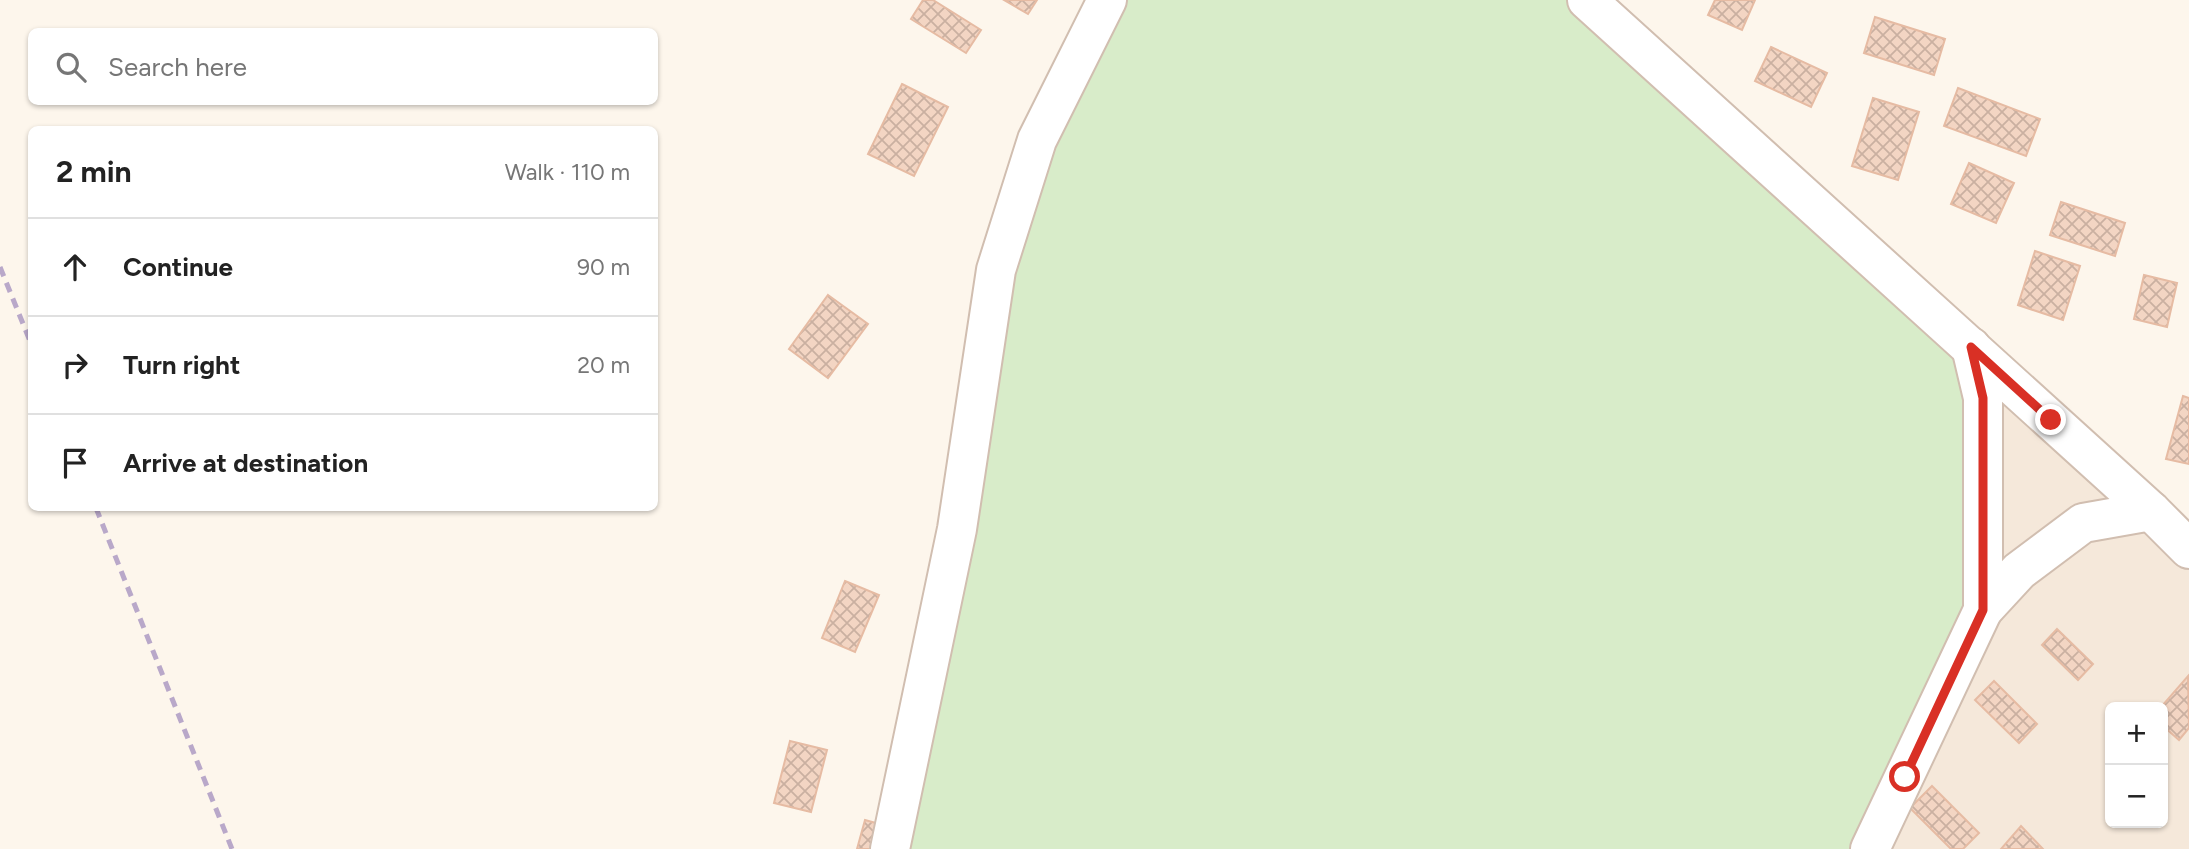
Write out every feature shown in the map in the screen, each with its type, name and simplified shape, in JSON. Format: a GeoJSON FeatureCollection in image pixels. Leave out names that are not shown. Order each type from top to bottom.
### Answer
{"type":"FeatureCollection","features":[{"type":"Feature","properties":{"kind":"street"},"geometry":{"type":"LineString","coordinates":[[890,849],[957,528],[996,270],[1037,140],[1107,0]]}},
{"type":"Feature","properties":{"kind":"street"},"geometry":{"type":"LineString","coordinates":[[1587,0],[2151,510],[2189,549]]}},
{"type":"Feature","properties":{"kind":"street"},"geometry":{"type":"LineString","coordinates":[[1971,347],[1983,398],[1983,610]]}},
{"type":"Feature","properties":{"kind":"street"},"geometry":{"type":"LineString","coordinates":[[1870,849],[1983,610],[2019,571],[2083,523],[2151,510]]}},
{"type":"Feature","properties":{"kind":"shaded area"},"geometry":{"type":"Polygon","coordinates":[[[1971,347],[2189,549],[2189,849],[1870,849],[1971,347]]]}},
{"type":"Feature","properties":{"kind":"green space"},"geometry":{"type":"Polygon","coordinates":[[[1107,0],[1587,0],[1971,347],[1983,610],[1870,849],[890,849],[996,270],[1107,0]]]}},
{"type":"Feature","properties":{"kind":"building"},"geometry":{"type":"Polygon","coordinates":[[[923,0],[933,0],[981,30],[966,53],[911,19],[923,0]]]}},
{"type":"Feature","properties":{"kind":"building"},"geometry":{"type":"Polygon","coordinates":[[[1004,0],[1037,0],[1028,14],[1004,0]]]}},
{"type":"Feature","properties":{"kind":"building"},"geometry":{"type":"Polygon","coordinates":[[[1715,0],[1755,0],[1742,30],[1708,15],[1715,0]]]}},
{"type":"Feature","properties":{"kind":"building"},"geometry":{"type":"Polygon","coordinates":[[[1875,17],[1945,39],[1934,75],[1864,53],[1875,17]]]}},
{"type":"Feature","properties":{"kind":"building"},"geometry":{"type":"Polygon","coordinates":[[[1771,47],[1827,73],[1811,107],[1755,81],[1771,47]]]}},
{"type":"Feature","properties":{"kind":"building"},"geometry":{"type":"Polygon","coordinates":[[[902,84],[948,107],[914,176],[868,154],[902,84]]]}},
{"type":"Feature","properties":{"kind":"building"},"geometry":{"type":"Polygon","coordinates":[[[1958,88],[2040,119],[2026,156],[1944,126],[1958,88]]]}},
{"type":"Feature","properties":{"kind":"building"},"geometry":{"type":"Polygon","coordinates":[[[1873,98],[1919,112],[1898,180],[1852,166],[1873,98]]]}},
{"type":"Feature","properties":{"kind":"building"},"geometry":{"type":"Polygon","coordinates":[[[1969,163],[2014,183],[1996,223],[1951,204],[1969,163]]]}},
{"type":"Feature","properties":{"kind":"building"},"geometry":{"type":"Polygon","coordinates":[[[2061,202],[2125,223],[2115,256],[2050,235],[2061,202]]]}},
{"type":"Feature","properties":{"kind":"building"},"geometry":{"type":"Polygon","coordinates":[[[2035,251],[2080,266],[2063,320],[2018,305],[2035,251]]]}},
{"type":"Feature","properties":{"kind":"building"},"geometry":{"type":"Polygon","coordinates":[[[2144,275],[2177,283],[2167,327],[2134,319],[2144,275]]]}},
{"type":"Feature","properties":{"kind":"building"},"geometry":{"type":"Polygon","coordinates":[[[828,295],[868,324],[828,378],[789,349],[828,295]]]}},
{"type":"Feature","properties":{"kind":"building"},"geometry":{"type":"Polygon","coordinates":[[[2183,396],[2189,398],[2189,464],[2166,459],[2183,396]]]}},
{"type":"Feature","properties":{"kind":"building"},"geometry":{"type":"Polygon","coordinates":[[[845,581],[879,595],[855,652],[822,638],[845,581]]]}},
{"type":"Feature","properties":{"kind":"building"},"geometry":{"type":"Polygon","coordinates":[[[2057,629],[2093,664],[2078,680],[2042,645],[2057,629]]]}},
{"type":"Feature","properties":{"kind":"building"},"geometry":{"type":"Polygon","coordinates":[[[2188,676],[2189,728],[2179,740],[2168,730],[2168,702],[2165,702],[2188,676]]]}},
{"type":"Feature","properties":{"kind":"building"},"geometry":{"type":"Polygon","coordinates":[[[1994,681],[2037,724],[2019,743],[1975,700],[1994,681]]]}},
{"type":"Feature","properties":{"kind":"building"},"geometry":{"type":"Polygon","coordinates":[[[790,741],[827,750],[811,812],[774,803],[790,741]]]}},
{"type":"Feature","properties":{"kind":"building"},"geometry":{"type":"Polygon","coordinates":[[[1932,786],[1979,833],[1963,849],[1951,849],[1910,808],[1932,786]]]}},
{"type":"Feature","properties":{"kind":"building"},"geometry":{"type":"Polygon","coordinates":[[[865,820],[883,825],[877,849],[857,849],[865,820]]]}},
{"type":"Feature","properties":{"kind":"building"},"geometry":{"type":"Polygon","coordinates":[[[2021,826],[2043,849],[2001,849],[2021,826]]]}},
{"type":"Feature","properties":{"kind":"railway"},"geometry":{"type":"LineString","coordinates":[[0,267],[28,336]]}},
{"type":"Feature","properties":{"kind":"railway"},"geometry":{"type":"LineString","coordinates":[[97,511],[232,849]]}},
{"type":"Feature","properties":{"kind":"route"},"geometry":{"type":"LineString","coordinates":[[1905,777],[1983,610],[1983,398],[1971,347],[2051,420]]}}]}
